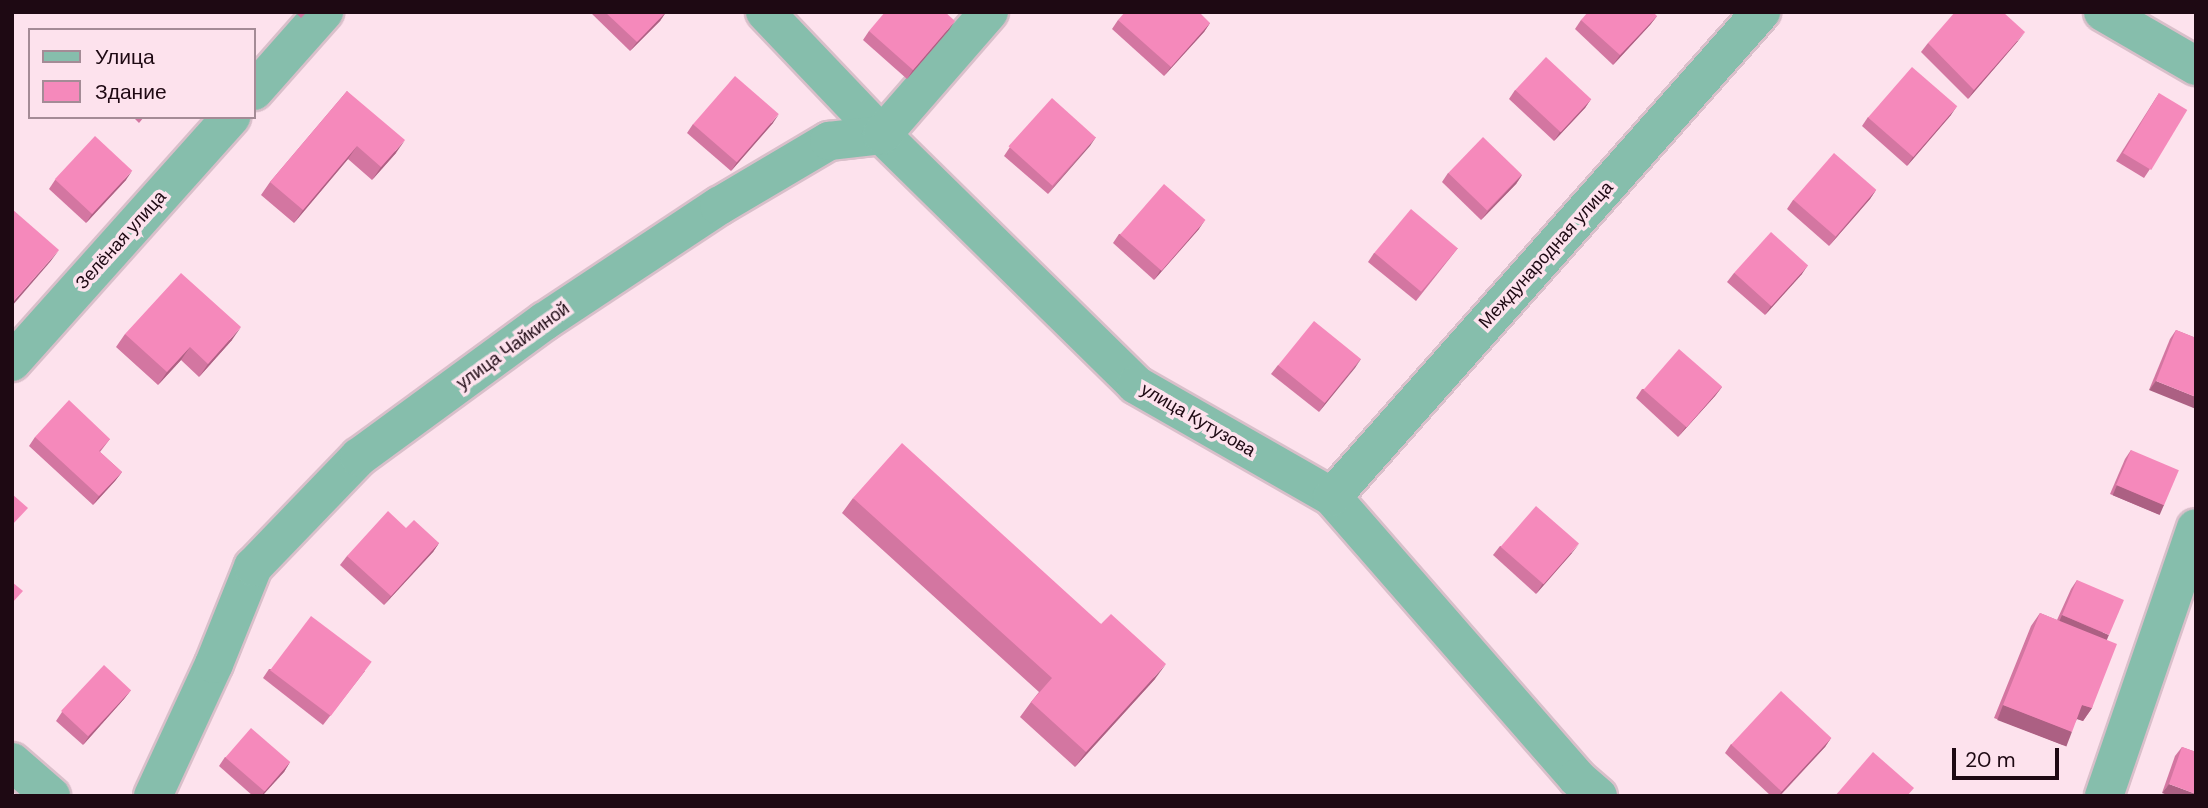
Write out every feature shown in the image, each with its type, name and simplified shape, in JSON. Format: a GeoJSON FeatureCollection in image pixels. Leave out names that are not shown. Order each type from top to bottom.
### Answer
{"type":"FeatureCollection","features":[{"type":"Feature","properties":{"kind":"street"},"geometry":{"type":"LineString","coordinates":[[256,90],[324,12]]}},
{"type":"Feature","properties":{"kind":"street","name":"улица Кутузова"},"geometry":{"type":"LineString","coordinates":[[765,12],[882,135],[1136,385],[1332,497],[1577,778],[1598,796]]}},
{"type":"Feature","properties":{"kind":"street"},"geometry":{"type":"LineString","coordinates":[[882,135],[989,12]]}},
{"type":"Feature","properties":{"kind":"street","name":"Международная улица"},"geometry":{"type":"LineString","coordinates":[[1332,497],[1761,12]]}},
{"type":"Feature","properties":{"kind":"street"},"geometry":{"type":"LineString","coordinates":[[2103,12],[2196,66]]}},
{"type":"Feature","properties":{"kind":"street","name":"Зелёная улица"},"geometry":{"type":"LineString","coordinates":[[12,362],[229,119]]}},
{"type":"Feature","properties":{"kind":"street","name":"улица Чайкиной"},"geometry":{"type":"LineString","coordinates":[[153,796],[214,664],[253,567],[359,457],[545,321],[719,206],[829,141],[882,135]]}},
{"type":"Feature","properties":{"kind":"street"},"geometry":{"type":"LineString","coordinates":[[2104,796],[2196,528]]}},
{"type":"Feature","properties":{"kind":"street"},"geometry":{"type":"LineString","coordinates":[[12,762],[51,796]]}},
{"type":"Feature","properties":{"kind":"building"},"geometry":{"type":"Polygon","coordinates":[[[605,12],[666,12],[637,42],[605,12]]]}},
{"type":"Feature","properties":{"kind":"building"},"geometry":{"type":"Polygon","coordinates":[[[885,12],[945,12],[955,21],[913,70],[869,31],[885,12]]]}},
{"type":"Feature","properties":{"kind":"building"},"geometry":{"type":"Polygon","coordinates":[[[1125,12],[1199,12],[1210,23],[1171,67],[1118,20],[1125,12]]]}},
{"type":"Feature","properties":{"kind":"building"},"geometry":{"type":"Polygon","coordinates":[[[1588,12],[1653,12],[1657,16],[1620,55],[1581,20],[1588,12]]]}},
{"type":"Feature","properties":{"kind":"building"},"geometry":{"type":"Polygon","coordinates":[[[1955,12],[2003,12],[2025,32],[1974,90],[1928,43],[1955,12]]]}},
{"type":"Feature","properties":{"kind":"building"},"geometry":{"type":"Polygon","coordinates":[[[1546,57],[1591,99],[1561,132],[1515,90],[1546,57]]]}},
{"type":"Feature","properties":{"kind":"building"},"geometry":{"type":"Polygon","coordinates":[[[1912,67],[1957,106],[1913,157],[1868,118],[1912,67]]]}},
{"type":"Feature","properties":{"kind":"building"},"geometry":{"type":"Polygon","coordinates":[[[735,76],[779,114],[737,162],[693,124],[735,76]]]}},
{"type":"Feature","properties":{"kind":"building"},"geometry":{"type":"Polygon","coordinates":[[[347,91],[405,140],[381,167],[357,146],[303,210],[270,182],[347,91]]]}},
{"type":"Feature","properties":{"kind":"building"},"geometry":{"type":"Polygon","coordinates":[[[2159,93],[2187,110],[2151,170],[2123,153],[2159,93]]]}},
{"type":"Feature","properties":{"kind":"building"},"geometry":{"type":"Polygon","coordinates":[[[1052,98],[1096,137],[1052,186],[1009,146],[1052,98]]]}},
{"type":"Feature","properties":{"kind":"building"},"geometry":{"type":"Polygon","coordinates":[[[95,136],[132,171],[92,214],[55,179],[95,136]]]}},
{"type":"Feature","properties":{"kind":"building"},"geometry":{"type":"Polygon","coordinates":[[[1483,137],[1522,175],[1487,210],[1448,173],[1483,137]]]}},
{"type":"Feature","properties":{"kind":"building"},"geometry":{"type":"Polygon","coordinates":[[[1834,153],[1876,190],[1836,237],[1793,200],[1834,153]]]}},
{"type":"Feature","properties":{"kind":"building"},"geometry":{"type":"Polygon","coordinates":[[[1164,184],[1206,220],[1162,271],[1120,235],[1164,184]]]}},
{"type":"Feature","properties":{"kind":"building"},"geometry":{"type":"Polygon","coordinates":[[[12,209],[59,250],[12,303],[12,209]]]}},
{"type":"Feature","properties":{"kind":"building"},"geometry":{"type":"Polygon","coordinates":[[[1411,209],[1458,248],[1421,292],[1374,253],[1411,209]]]}},
{"type":"Feature","properties":{"kind":"building"},"geometry":{"type":"Polygon","coordinates":[[[1771,232],[1808,265],[1771,306],[1734,273],[1771,232]]]}},
{"type":"Feature","properties":{"kind":"building"},"geometry":{"type":"Polygon","coordinates":[[[181,273],[241,327],[208,364],[190,347],[167,372],[125,334],[181,273]]]}},
{"type":"Feature","properties":{"kind":"building"},"geometry":{"type":"Polygon","coordinates":[[[1314,321],[1361,359],[1325,403],[1278,365],[1314,321]]]}},
{"type":"Feature","properties":{"kind":"building"},"geometry":{"type":"Polygon","coordinates":[[[2176,330],[2196,338],[2196,397],[2156,381],[2176,330]]]}},
{"type":"Feature","properties":{"kind":"building"},"geometry":{"type":"Polygon","coordinates":[[[1679,349],[1722,386],[1687,427],[1644,390],[1679,349]]]}},
{"type":"Feature","properties":{"kind":"building"},"geometry":{"type":"Polygon","coordinates":[[[69,400],[110,439],[99,451],[122,472],[99,496],[35,437],[69,400]]]}},
{"type":"Feature","properties":{"kind":"building"},"geometry":{"type":"Polygon","coordinates":[[[902,443],[1101,624],[1111,614],[1166,664],[1086,752],[1031,702],[1052,678],[853,498],[902,443]]]}},
{"type":"Feature","properties":{"kind":"building"},"geometry":{"type":"Polygon","coordinates":[[[2131,450],[2179,470],[2164,505],[2116,485],[2131,450]]]}},
{"type":"Feature","properties":{"kind":"building"},"geometry":{"type":"Polygon","coordinates":[[[12,494],[28,508],[12,525],[12,494]]]}},
{"type":"Feature","properties":{"kind":"building"},"geometry":{"type":"Polygon","coordinates":[[[1536,506],[1579,543],[1544,584],[1501,547],[1536,506]]]}},
{"type":"Feature","properties":{"kind":"building"},"geometry":{"type":"Polygon","coordinates":[[[388,511],[406,528],[414,520],[439,543],[391,596],[347,556],[388,511]]]}},
{"type":"Feature","properties":{"kind":"building"},"geometry":{"type":"Polygon","coordinates":[[[2077,580],[2124,600],[2109,635],[2062,615],[2077,580]]]}},
{"type":"Feature","properties":{"kind":"building"},"geometry":{"type":"Polygon","coordinates":[[[12,582],[23,591],[12,603],[12,582]]]}},
{"type":"Feature","properties":{"kind":"building"},"geometry":{"type":"Polygon","coordinates":[[[2040,613],[2117,644],[2092,708],[2082,705],[2072,732],[2003,705],[2040,613]]]}},
{"type":"Feature","properties":{"kind":"building"},"geometry":{"type":"Polygon","coordinates":[[[311,616],[372,662],[331,716],[270,670],[311,616]]]}},
{"type":"Feature","properties":{"kind":"building"},"geometry":{"type":"Polygon","coordinates":[[[104,665],[131,690],[88,736],[61,711],[104,665]]]}},
{"type":"Feature","properties":{"kind":"building"},"geometry":{"type":"Polygon","coordinates":[[[1781,691],[1831,738],[1782,791],[1731,744],[1781,691]]]}},
{"type":"Feature","properties":{"kind":"building"},"geometry":{"type":"Polygon","coordinates":[[[251,728],[290,762],[265,792],[225,757],[251,728]]]}},
{"type":"Feature","properties":{"kind":"building"},"geometry":{"type":"Polygon","coordinates":[[[2182,747],[2196,752],[2196,794],[2169,784],[2182,747]]]}},
{"type":"Feature","properties":{"kind":"building"},"geometry":{"type":"Polygon","coordinates":[[[1873,752],[1914,788],[1907,796],[1835,796],[1873,752]]]}}]}
